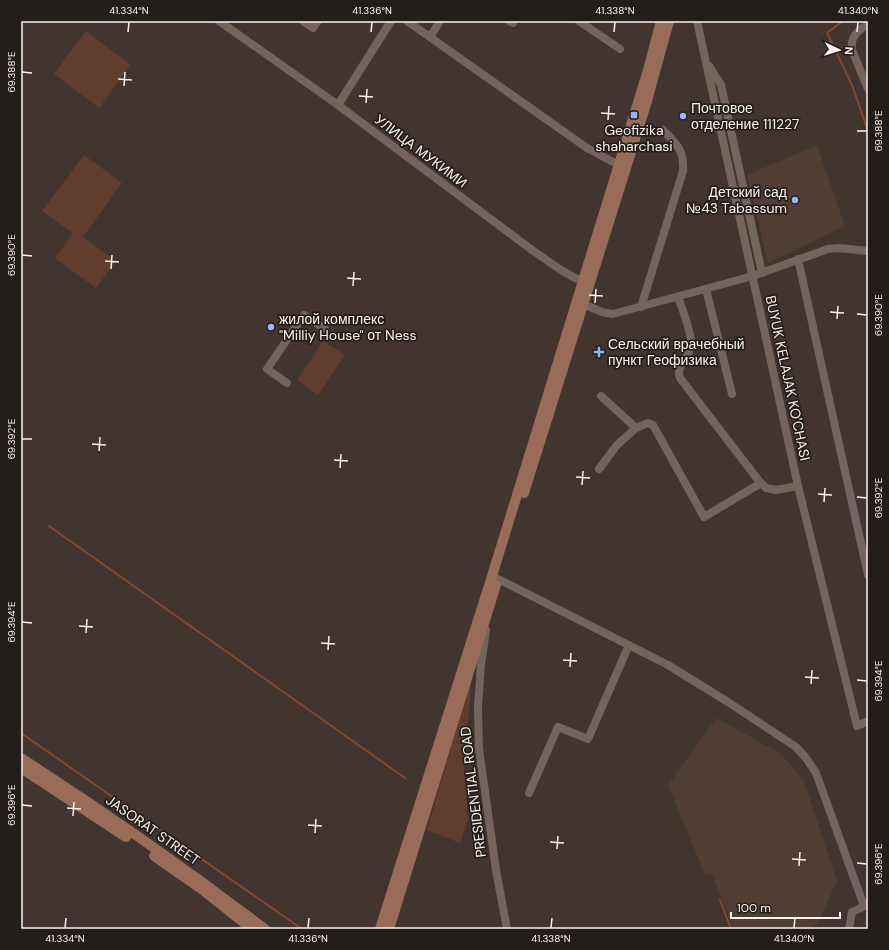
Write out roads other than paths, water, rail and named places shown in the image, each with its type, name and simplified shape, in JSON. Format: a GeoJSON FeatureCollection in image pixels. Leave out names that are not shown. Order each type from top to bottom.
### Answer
{"type":"FeatureCollection","features":[{"type":"Feature","properties":{"kind":"main road"},"geometry":{"type":"LineString","coordinates":[[623,165],[660,21]]}},
{"type":"Feature","properties":{"kind":"main road"},"geometry":{"type":"LineString","coordinates":[[380,929],[495,578],[623,165],[654,75],[669,21]]}},
{"type":"Feature","properties":{"kind":"main road"},"geometry":{"type":"LineString","coordinates":[[389,929],[491,603],[495,578]]}},
{"type":"Feature","properties":{"kind":"main road","name":"JASORAT STREET"},"geometry":{"type":"LineString","coordinates":[[21,758],[90,803],[184,868],[266,929]]}},
{"type":"Feature","properties":{"kind":"main road","name":"JASORAT STREET"},"geometry":{"type":"LineString","coordinates":[[21,768],[135,843],[210,896],[252,929]]}},
{"type":"Feature","properties":{"kind":"street","name":"УЛИЦА МУКИМИ"},"geometry":{"type":"LineString","coordinates":[[219,21],[338,105],[532,250],[565,272],[586,283]]}},
{"type":"Feature","properties":{"kind":"street"},"geometry":{"type":"LineString","coordinates":[[303,21],[313,28],[318,21]]}},
{"type":"Feature","properties":{"kind":"street"},"geometry":{"type":"LineString","coordinates":[[338,105],[391,21]]}},
{"type":"Feature","properties":{"kind":"street"},"geometry":{"type":"LineString","coordinates":[[407,21],[587,148],[613,162],[623,165]]}},
{"type":"Feature","properties":{"kind":"street"},"geometry":{"type":"LineString","coordinates":[[430,37],[440,21]]}},
{"type":"Feature","properties":{"kind":"street"},"geometry":{"type":"LineString","coordinates":[[580,21],[620,49]]}},
{"type":"Feature","properties":{"kind":"street","name":"BUYUK KELAJAK KO'CHASI"},"geometry":{"type":"LineString","coordinates":[[697,21],[798,486],[857,726],[868,720]]}},
{"type":"Feature","properties":{"kind":"street"},"geometry":{"type":"LineString","coordinates":[[868,24],[855,34],[852,43],[852,50],[868,89]]}},
{"type":"Feature","properties":{"kind":"street"},"geometry":{"type":"LineString","coordinates":[[706,62],[721,85],[762,273]]}},
{"type":"Feature","properties":{"kind":"street"},"geometry":{"type":"LineString","coordinates":[[641,307],[683,171],[684,161],[680,148],[663,130]]}},
{"type":"Feature","properties":{"kind":"street"},"geometry":{"type":"LineString","coordinates":[[590,307],[602,312],[613,314],[753,276],[828,249],[838,248],[868,251]]}},
{"type":"Feature","properties":{"kind":"street"},"geometry":{"type":"LineString","coordinates":[[798,259],[868,575]]}},
{"type":"Feature","properties":{"kind":"street"},"geometry":{"type":"LineString","coordinates":[[706,289],[732,394]]}},
{"type":"Feature","properties":{"kind":"street"},"geometry":{"type":"LineString","coordinates":[[678,297],[691,343],[691,348],[678,374],[754,475],[766,488],[776,490],[798,486]]}},
{"type":"Feature","properties":{"kind":"street"},"geometry":{"type":"LineString","coordinates":[[287,383],[267,369],[304,315],[325,329]]}},
{"type":"Feature","properties":{"kind":"street"},"geometry":{"type":"LineString","coordinates":[[601,396],[636,428]]}},
{"type":"Feature","properties":{"kind":"street"},"geometry":{"type":"LineString","coordinates":[[600,469],[617,445],[636,428],[648,423],[653,425],[704,517],[761,482]]}},
{"type":"Feature","properties":{"kind":"street"},"geometry":{"type":"LineString","coordinates":[[495,578],[668,665],[728,702],[796,747],[806,758],[816,774],[866,905],[852,912],[849,929]]}},
{"type":"Feature","properties":{"kind":"street","name":"PRESIDENTIAL ROAD"},"geometry":{"type":"LineString","coordinates":[[491,603],[481,665],[478,728],[482,778],[497,877],[507,929]]}},
{"type":"Feature","properties":{"kind":"street"},"geometry":{"type":"LineString","coordinates":[[529,793],[558,727],[588,739],[629,645]]}},
{"type":"Feature","properties":{"kind":"waterway"},"geometry":{"type":"LineString","coordinates":[[843,21],[827,33],[852,85],[868,131]]}},
{"type":"Feature","properties":{"kind":"waterway"},"geometry":{"type":"LineString","coordinates":[[49,526],[405,778]]}},
{"type":"Feature","properties":{"kind":"waterway"},"geometry":{"type":"LineString","coordinates":[[21,733],[302,929]]}},
{"type":"Feature","properties":{"kind":"waterway"},"geometry":{"type":"LineString","coordinates":[[720,900],[731,929]]}},
{"type":"Feature","properties":{"kind":"place","name":"Geofizika shaharchasi"},"geometry":{"type":"Point","coordinates":[634,115]}},
{"type":"Feature","properties":{"kind":"place","name":"Почтовое отделение 111227"},"geometry":{"type":"Point","coordinates":[683,116]}},
{"type":"Feature","properties":{"kind":"place","name":"Детский сад №43 Tabassum"},"geometry":{"type":"Point","coordinates":[795,200]}},
{"type":"Feature","properties":{"kind":"place","name":"жилой комплекс \"Milliy House\" от Ness"},"geometry":{"type":"Point","coordinates":[271,327]}},
{"type":"Feature","properties":{"kind":"place","name":"Сельский врачебный пункт Геофизика"},"geometry":{"type":"Point","coordinates":[599,352]}}]}
